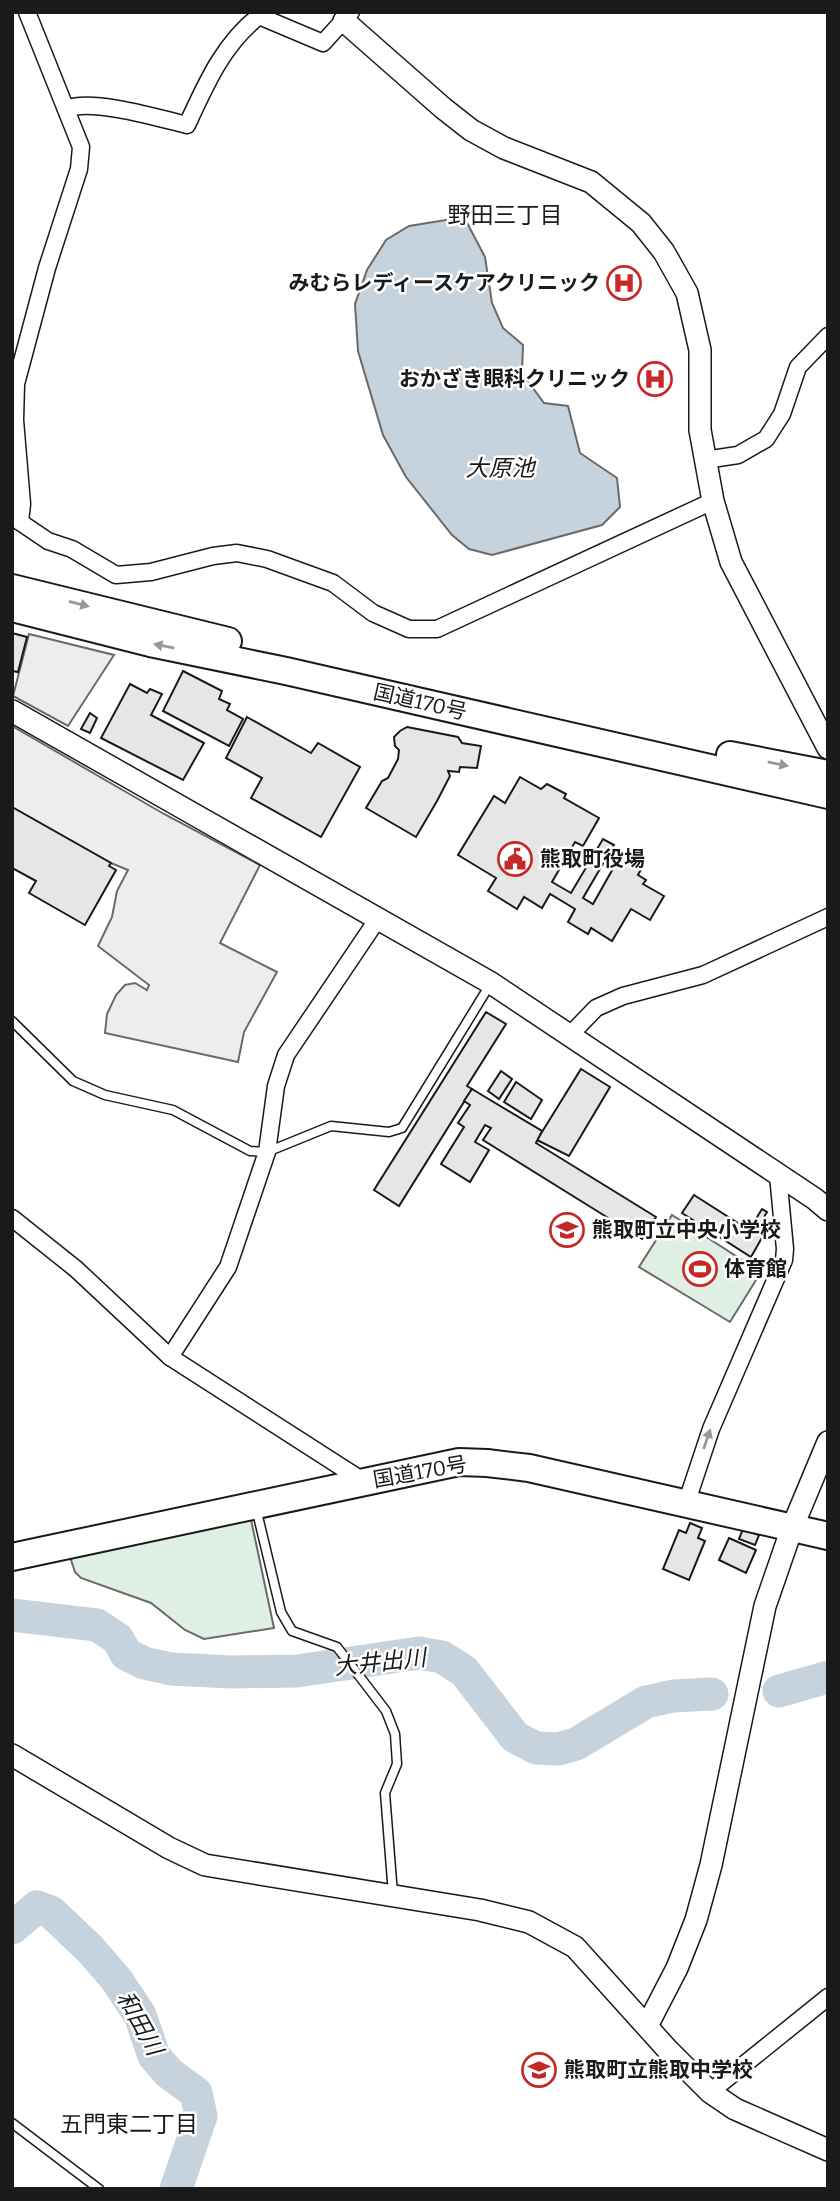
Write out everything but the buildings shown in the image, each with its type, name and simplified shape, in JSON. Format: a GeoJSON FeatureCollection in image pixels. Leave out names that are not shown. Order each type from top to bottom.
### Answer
{"type":"FeatureCollection","features":[{"type":"Feature","properties":{"kind":"highway","name":"国道170号"},"geometry":{"type":"LineString","coordinates":[[12,588],[213,638],[726,754],[828,774]]}},
{"type":"Feature","properties":{"kind":"highway","name":"国道170号"},"geometry":{"type":"LineString","coordinates":[[12,608],[150,643],[286,671],[828,795]]}},
{"type":"Feature","properties":{"kind":"highway","name":"国道170号"},"geometry":{"type":"LineString","coordinates":[[12,1558],[459,1462],[487,1462],[560,1474],[828,1536]]}},
{"type":"Feature","properties":{"kind":"street"},"geometry":{"type":"LineString","coordinates":[[27,12],[81,147],[79,169],[47,268],[16,384],[22,504],[16,524],[48,541],[72,549],[116,575],[151,572],[212,556],[237,553],[267,559],[333,583],[373,614],[409,629],[437,629],[713,501]]}},
{"type":"Feature","properties":{"kind":"street"},"geometry":{"type":"LineString","coordinates":[[66,109],[74,105],[97,106],[187,125],[220,57],[244,27],[259,16],[323,43],[348,16],[443,108],[471,130],[504,148],[591,182],[641,223],[664,252],[687,293],[700,350],[700,430],[713,501],[731,562],[828,748]]}},
{"type":"Feature","properties":{"kind":"street"},"geometry":{"type":"LineString","coordinates":[[705,460],[738,455],[766,439],[782,414],[798,367],[828,336]]}},
{"type":"Feature","properties":{"kind":"street"},"geometry":{"type":"LineString","coordinates":[[12,711],[491,983],[828,1210]]}},
{"type":"Feature","properties":{"kind":"street"},"geometry":{"type":"LineString","coordinates":[[170,1357],[228,1268],[267,1152],[276,1086],[286,1055],[379,917]]}},
{"type":"Feature","properties":{"kind":"street"},"geometry":{"type":"LineString","coordinates":[[570,1035],[596,1007],[624,996],[703,975],[828,917]]}},
{"type":"Feature","properties":{"kind":"street"},"geometry":{"type":"LineString","coordinates":[[686,1504],[710,1429],[784,1260],[778,1175]]}},
{"type":"Feature","properties":{"kind":"street"},"geometry":{"type":"LineString","coordinates":[[12,1218],[76,1269],[170,1357],[363,1481]]}},
{"type":"Feature","properties":{"kind":"street"},"geometry":{"type":"LineString","coordinates":[[647,2026],[677,1968],[696,1920],[765,1606],[792,1528],[828,1442]]}},
{"type":"Feature","properties":{"kind":"street"},"geometry":{"type":"LineString","coordinates":[[12,1755],[169,1848],[205,1865],[480,1910],[529,1922],[575,1947],[710,2092],[735,2109],[828,2150]]}},
{"type":"Feature","properties":{"kind":"street"},"geometry":{"type":"LineString","coordinates":[[710,2092],[828,1997]]}},
{"type":"Feature","properties":{"kind":"lane"},"geometry":{"type":"LineString","coordinates":[[12,1021],[73,1081],[104,1095],[173,1110],[250,1151],[267,1152],[331,1126],[389,1132],[402,1129],[491,983]]}},
{"type":"Feature","properties":{"kind":"lane"},"geometry":{"type":"LineString","coordinates":[[256,1505],[281,1612],[292,1631],[337,1647],[386,1711],[395,1734],[397,1764],[385,1793],[394,1897]]}},
{"type":"Feature","properties":{"kind":"lane"},"geometry":{"type":"LineString","coordinates":[[12,2123],[99,2189]]}},
{"type":"Feature","properties":{"kind":"green space","name":"体育館"},"geometry":{"type":"Polygon","coordinates":[[[672,1215],[761,1272],[730,1322],[639,1267],[672,1215]]]}},
{"type":"Feature","properties":{"kind":"green space"},"geometry":{"type":"Polygon","coordinates":[[[250,1515],[274,1628],[204,1639],[185,1630],[151,1603],[81,1578],[75,1572],[70,1557],[250,1515]]]}},
{"type":"Feature","properties":{"kind":"shaded area"},"geometry":{"type":"Polygon","coordinates":[[[29,634],[114,655],[68,726],[13,696],[29,634]]]}},
{"type":"Feature","properties":{"kind":"shaded area"},"geometry":{"type":"Polygon","coordinates":[[[12,726],[164,814],[260,865],[220,943],[277,972],[244,1032],[238,1062],[105,1033],[107,1014],[116,995],[125,985],[135,983],[147,990],[149,985],[98,946],[112,917],[117,891],[128,870],[12,807],[12,726]]]}},
{"type":"Feature","properties":{"kind":"water","name":"大原池"},"geometry":{"type":"Polygon","coordinates":[[[464,217],[485,257],[492,303],[503,328],[523,345],[522,373],[544,403],[568,406],[580,453],[617,478],[620,507],[602,525],[492,555],[469,549],[452,535],[406,477],[383,435],[358,351],[355,304],[367,270],[386,240],[409,226],[464,217]]]}},
{"type":"Feature","properties":{"kind":"waterway","name":"大井出川"},"geometry":{"type":"LineString","coordinates":[[12,1615],[97,1625],[118,1639],[126,1654],[144,1663],[171,1669],[297,1671],[419,1653],[442,1657],[464,1671],[515,1737],[536,1748],[558,1749],[576,1744],[646,1702],[673,1696],[712,1694]]}},
{"type":"Feature","properties":{"kind":"waterway","name":"大井出川"},"geometry":{"type":"LineString","coordinates":[[779,1691],[828,1677]]}},
{"type":"Feature","properties":{"kind":"waterway","name":"和田川"},"geometry":{"type":"LineString","coordinates":[[12,1928],[37,1907],[51,1912],[90,1949],[116,1979],[140,2015],[154,2056],[169,2073],[196,2093],[201,2116],[176,2189]]}},
{"type":"Feature","properties":{"kind":"place","name":"みむらレディースケアクリニック"},"geometry":{"type":"Point","coordinates":[624,283]}},
{"type":"Feature","properties":{"kind":"place","name":"おかざき眼科クリニック"},"geometry":{"type":"Point","coordinates":[655,379]}},
{"type":"Feature","properties":{"kind":"place","name":"熊取町役場"},"geometry":{"type":"Point","coordinates":[515,859]}},
{"type":"Feature","properties":{"kind":"place","name":"熊取町立中央小学校"},"geometry":{"type":"Point","coordinates":[567,1230]}},
{"type":"Feature","properties":{"kind":"place","name":"体育館"},"geometry":{"type":"Point","coordinates":[700,1269]}},
{"type":"Feature","properties":{"kind":"place","name":"熊取町立熊取中学校"},"geometry":{"type":"Point","coordinates":[539,2070]}},
{"type":"Feature","properties":{"kind":"district","name":"野田三丁目"},"geometry":{"type":"Point","coordinates":[505,215]}},
{"type":"Feature","properties":{"kind":"district","name":"五門東二丁目"},"geometry":{"type":"Point","coordinates":[129,2124]}}]}
